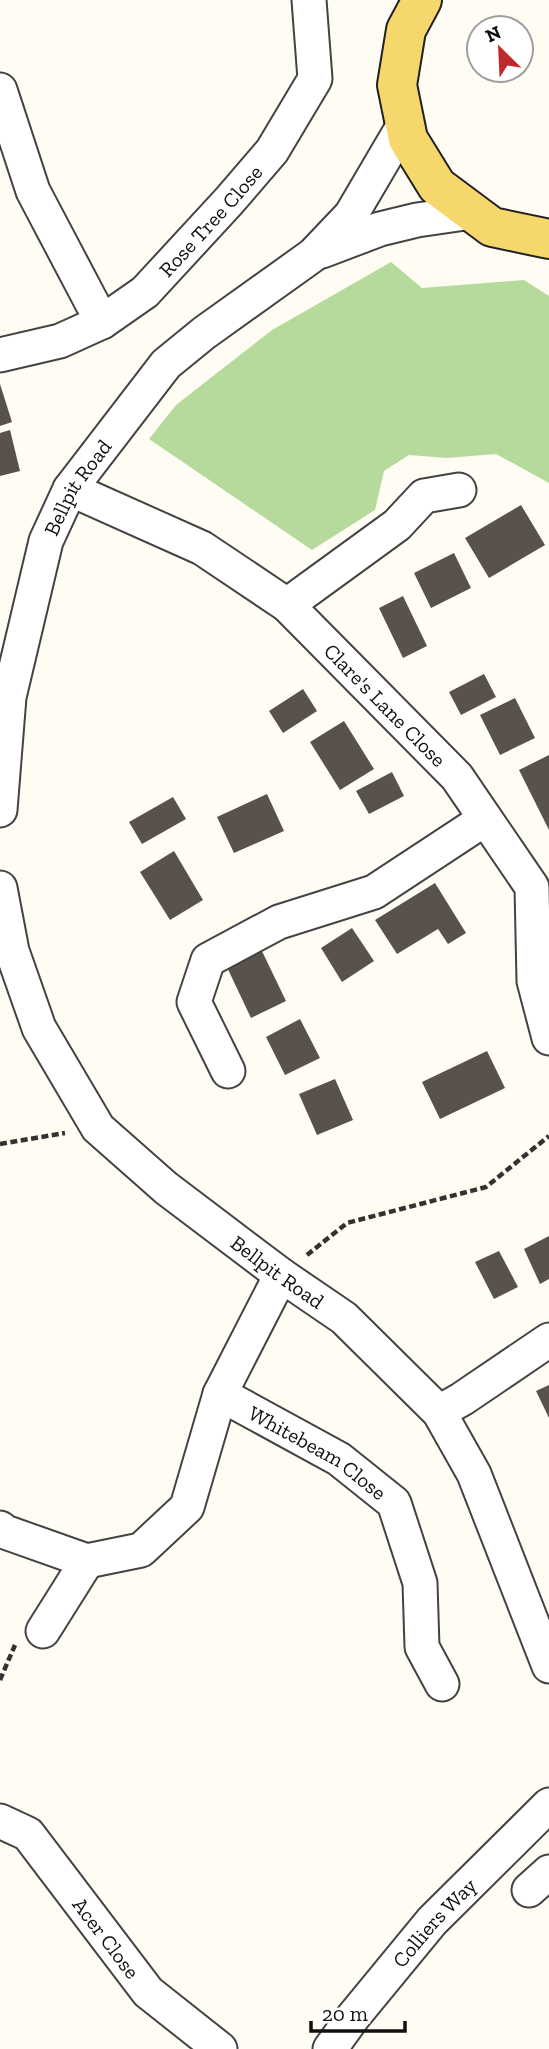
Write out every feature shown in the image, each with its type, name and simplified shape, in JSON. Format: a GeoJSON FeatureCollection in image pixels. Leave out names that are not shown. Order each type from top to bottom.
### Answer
{"type":"FeatureCollection","features":[{"type":"Feature","properties":{"kind":"main road"},"geometry":{"type":"LineString","coordinates":[[410,10],[397,85],[408,139],[437,186],[492,227],[549,239]]}},
{"type":"Feature","properties":{"kind":"street","name":"Rose Tree Close"},"geometry":{"type":"LineString","coordinates":[[0,355],[60,341],[102,322],[145,292],[272,150],[315,79],[309,0]]}},
{"type":"Feature","properties":{"kind":"street"},"geometry":{"type":"LineString","coordinates":[[0,90],[33,191],[102,322]]}},
{"type":"Feature","properties":{"kind":"street","name":"Bellpit Road"},"geometry":{"type":"LineString","coordinates":[[0,810],[4,695],[46,541],[70,489],[166,364],[313,254],[351,215],[405,123]]}},
{"type":"Feature","properties":{"kind":"street","name":"Bellpit Road"},"geometry":{"type":"LineString","coordinates":[[313,254],[380,229],[417,220],[472,212]]}},
{"type":"Feature","properties":{"kind":"street","name":"Clare's Lane Close"},"geometry":{"type":"LineString","coordinates":[[70,489],[202,548],[287,605],[457,777],[532,887],[541,919],[534,981],[549,1038]]}},
{"type":"Feature","properties":{"kind":"street"},"geometry":{"type":"LineString","coordinates":[[287,605],[397,525],[424,496],[458,490]]}},
{"type":"Feature","properties":{"kind":"street"},"geometry":{"type":"LineString","coordinates":[[228,1071],[194,1002],[208,960],[279,922],[374,892],[485,819]]}},
{"type":"Feature","properties":{"kind":"street","name":"Bellpit Road"},"geometry":{"type":"LineString","coordinates":[[0,888],[12,951],[39,1028],[99,1128],[166,1188],[281,1275],[344,1318],[439,1412],[474,1474],[549,1666]]}},
{"type":"Feature","properties":{"kind":"street","name":"Whitebeam Close"},"geometry":{"type":"LineString","coordinates":[[87,1561],[141,1550],[187,1507],[220,1394],[281,1275]]}},
{"type":"Feature","properties":{"kind":"street"},"geometry":{"type":"LineString","coordinates":[[439,1412],[549,1340]]}},
{"type":"Feature","properties":{"kind":"street","name":"Whitebeam Close"},"geometry":{"type":"LineString","coordinates":[[220,1394],[339,1459],[394,1503],[420,1583],[422,1647],[442,1684]]}},
{"type":"Feature","properties":{"kind":"street"},"geometry":{"type":"LineString","coordinates":[[0,1528],[87,1561],[43,1632]]}},
{"type":"Feature","properties":{"kind":"street","name":"Colliers Way"},"geometry":{"type":"LineString","coordinates":[[330,2049],[432,1921],[549,1805]]}},
{"type":"Feature","properties":{"kind":"street","name":"Acer Close"},"geometry":{"type":"LineString","coordinates":[[0,1821],[28,1833],[148,1992],[220,2049]]}},
{"type":"Feature","properties":{"kind":"path"},"geometry":{"type":"LineString","coordinates":[[0,1144],[99,1128]]}},
{"type":"Feature","properties":{"kind":"path"},"geometry":{"type":"LineString","coordinates":[[281,1275],[347,1223],[486,1187],[549,1136]]}},
{"type":"Feature","properties":{"kind":"green space"},"geometry":{"type":"Polygon","coordinates":[[[391,262],[422,288],[524,280],[549,296],[549,483],[496,454],[447,458],[409,455],[384,471],[375,510],[312,550],[149,439],[176,405],[272,330],[391,262]]]}},
{"type":"Feature","properties":{"kind":"building"},"geometry":{"type":"Polygon","coordinates":[[[0,384],[12,422],[0,426],[0,384]]]}},
{"type":"Feature","properties":{"kind":"building"},"geometry":{"type":"Polygon","coordinates":[[[10,430],[20,471],[0,476],[0,433],[10,430]]]}},
{"type":"Feature","properties":{"kind":"building"},"geometry":{"type":"Polygon","coordinates":[[[521,505],[545,545],[489,578],[465,538],[521,505]]]}},
{"type":"Feature","properties":{"kind":"building"},"geometry":{"type":"Polygon","coordinates":[[[454,553],[471,588],[431,608],[414,573],[454,553]]]}},
{"type":"Feature","properties":{"kind":"building"},"geometry":{"type":"Polygon","coordinates":[[[403,596],[427,646],[403,658],[379,608],[403,596]]]}},
{"type":"Feature","properties":{"kind":"building"},"geometry":{"type":"Polygon","coordinates":[[[484,674],[496,697],[461,715],[449,692],[484,674]]]}},
{"type":"Feature","properties":{"kind":"building"},"geometry":{"type":"Polygon","coordinates":[[[303,689],[317,711],[283,733],[269,711],[303,689]]]}},
{"type":"Feature","properties":{"kind":"building"},"geometry":{"type":"Polygon","coordinates":[[[515,698],[535,738],[500,755],[480,715],[515,698]]]}},
{"type":"Feature","properties":{"kind":"building"},"geometry":{"type":"Polygon","coordinates":[[[344,721],[374,769],[340,790],[310,742],[344,721]]]}},
{"type":"Feature","properties":{"kind":"building"},"geometry":{"type":"Polygon","coordinates":[[[549,755],[549,830],[519,770],[549,755]]]}},
{"type":"Feature","properties":{"kind":"building"},"geometry":{"type":"Polygon","coordinates":[[[392,772],[404,796],[369,814],[356,791],[392,772]]]}},
{"type":"Feature","properties":{"kind":"building"},"geometry":{"type":"Polygon","coordinates":[[[267,794],[284,831],[234,853],[217,817],[267,794]]]}},
{"type":"Feature","properties":{"kind":"building"},"geometry":{"type":"Polygon","coordinates":[[[173,797],[186,819],[142,844],[129,822],[173,797]]]}},
{"type":"Feature","properties":{"kind":"building"},"geometry":{"type":"Polygon","coordinates":[[[174,851],[203,900],[170,920],[140,872],[174,851]]]}},
{"type":"Feature","properties":{"kind":"building"},"geometry":{"type":"Polygon","coordinates":[[[435,883],[466,933],[448,944],[438,929],[397,954],[375,920],[435,883]]]}},
{"type":"Feature","properties":{"kind":"building"},"geometry":{"type":"Polygon","coordinates":[[[352,928],[374,961],[342,982],[321,948],[352,928]]]}},
{"type":"Feature","properties":{"kind":"building"},"geometry":{"type":"Polygon","coordinates":[[[260,947],[286,1001],[251,1018],[225,963],[260,947]]]}},
{"type":"Feature","properties":{"kind":"building"},"geometry":{"type":"Polygon","coordinates":[[[300,1019],[320,1058],[285,1075],[266,1037],[300,1019]]]}},
{"type":"Feature","properties":{"kind":"building"},"geometry":{"type":"Polygon","coordinates":[[[487,1051],[505,1088],[440,1119],[422,1082],[487,1051]]]}},
{"type":"Feature","properties":{"kind":"building"},"geometry":{"type":"Polygon","coordinates":[[[335,1079],[353,1120],[317,1135],[299,1094],[335,1079]]]}},
{"type":"Feature","properties":{"kind":"building"},"geometry":{"type":"Polygon","coordinates":[[[549,1236],[549,1279],[540,1284],[524,1249],[549,1236]]]}},
{"type":"Feature","properties":{"kind":"building"},"geometry":{"type":"Polygon","coordinates":[[[499,1251],[518,1287],[494,1299],[475,1262],[499,1251]]]}},
{"type":"Feature","properties":{"kind":"building"},"geometry":{"type":"Polygon","coordinates":[[[549,1385],[549,1418],[536,1391],[549,1385]]]}}]}
